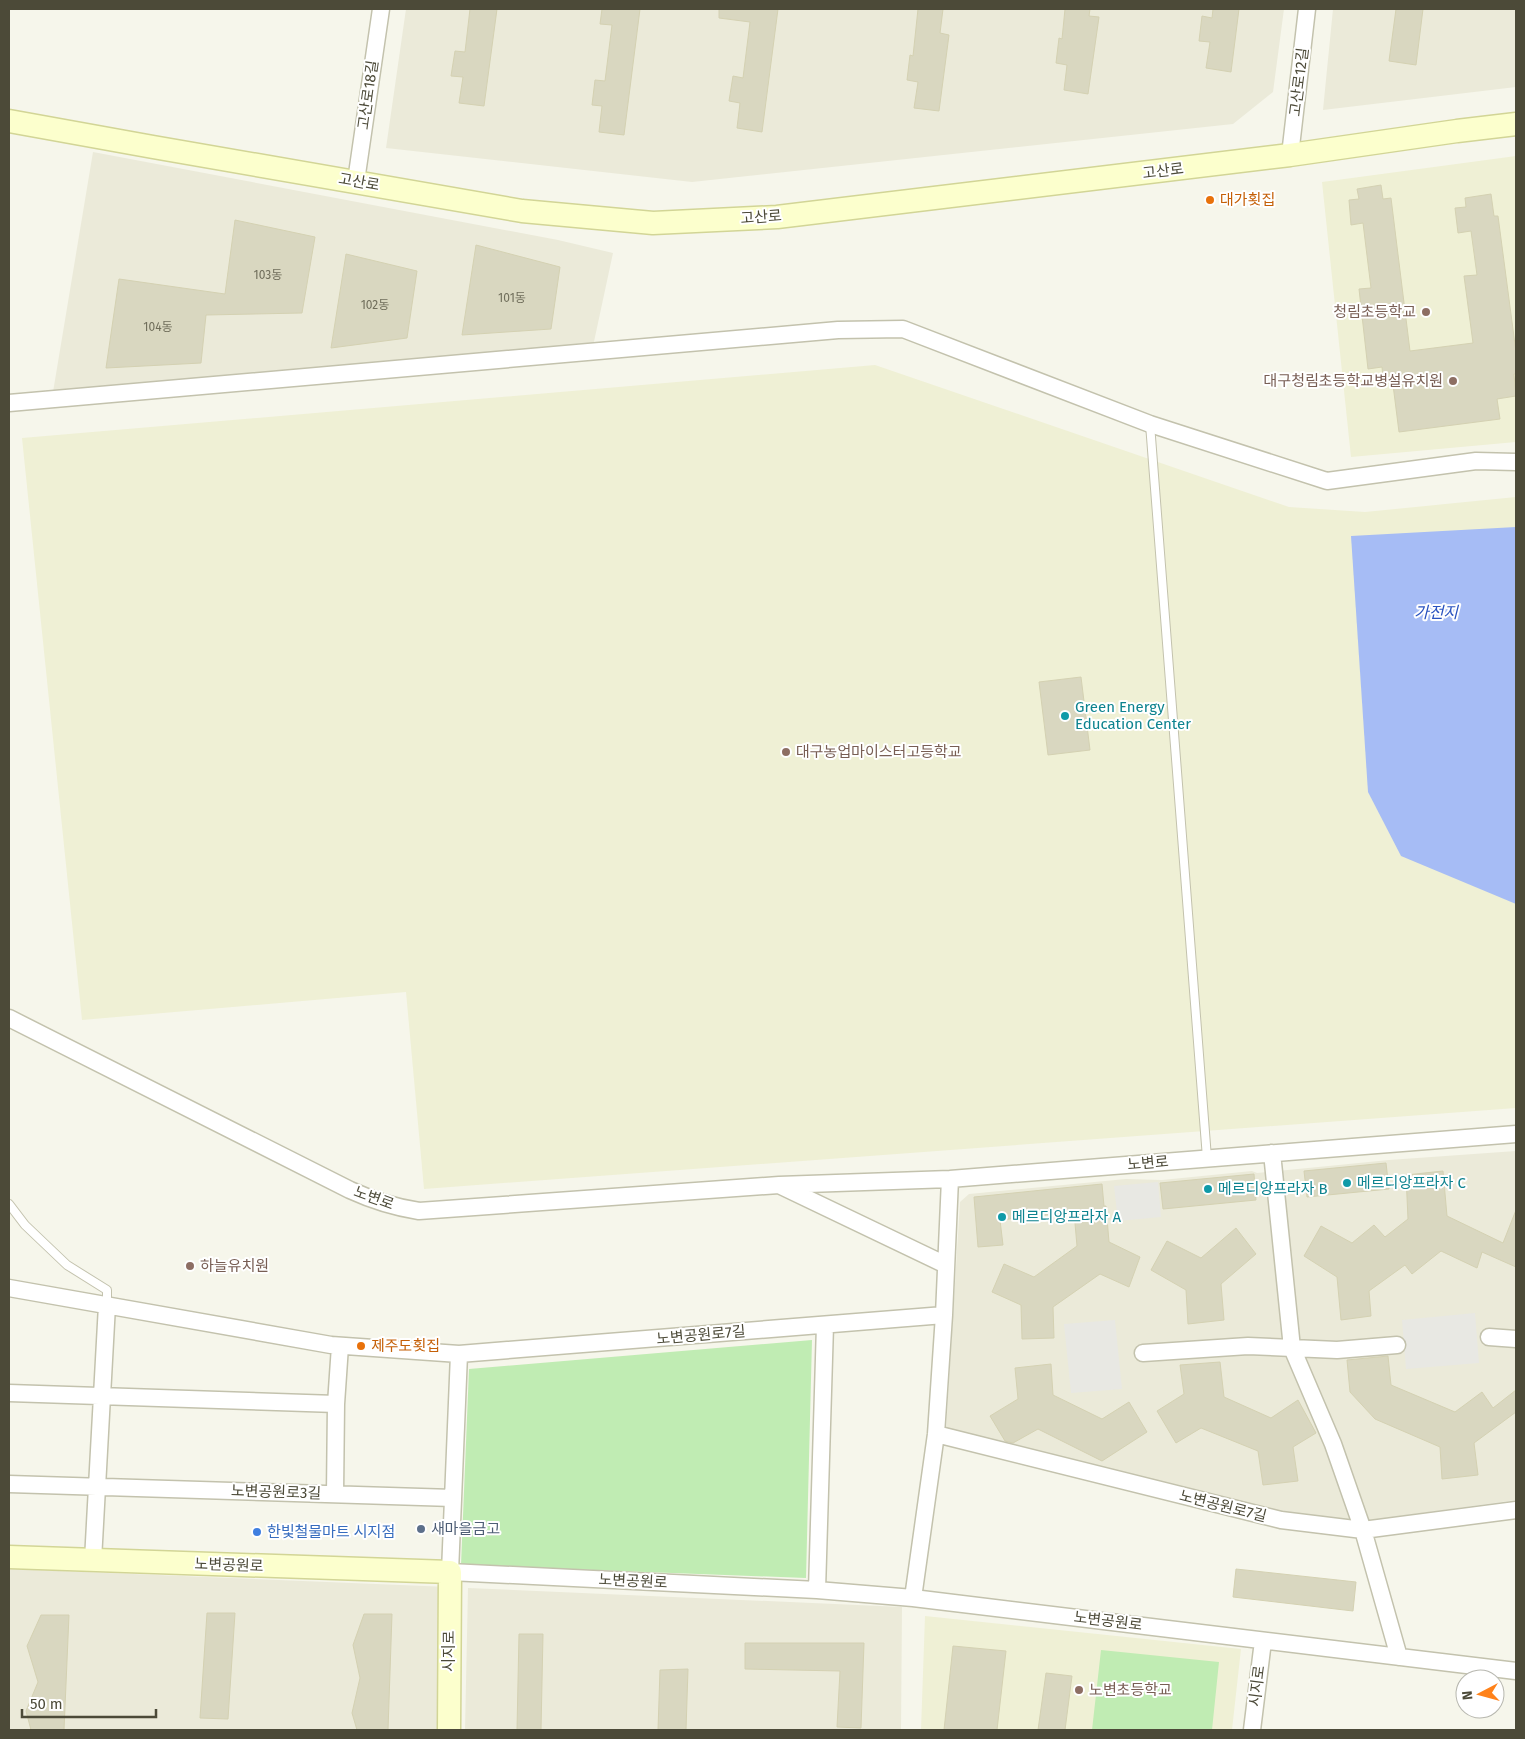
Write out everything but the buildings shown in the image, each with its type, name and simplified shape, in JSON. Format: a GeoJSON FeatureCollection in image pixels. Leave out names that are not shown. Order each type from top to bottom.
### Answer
{"type":"FeatureCollection","features":[{"type":"Feature","properties":{"kind":"main road","name":"고산로"},"geometry":{"type":"LineString","coordinates":[[9,121],[522,210],[652,223],[777,217],[1290,156],[1516,124]]}},
{"type":"Feature","properties":{"kind":"main road","name":"노변공원로"},"geometry":{"type":"LineString","coordinates":[[9,1558],[450,1572]]}},
{"type":"Feature","properties":{"kind":"main road","name":"시지로"},"geometry":{"type":"LineString","coordinates":[[449,1730],[450,1572]]}},
{"type":"Feature","properties":{"kind":"street","name":"고산로18길"},"geometry":{"type":"LineString","coordinates":[[356,181],[380,9]]}},
{"type":"Feature","properties":{"kind":"street","name":"고산로12길"},"geometry":{"type":"LineString","coordinates":[[1290,156],[1307,9]]}},
{"type":"Feature","properties":{"kind":"street"},"geometry":{"type":"LineString","coordinates":[[9,403],[838,330],[903,330],[1150,424],[1327,481],[1476,461],[1516,462]]}},
{"type":"Feature","properties":{"kind":"street","name":"노변로"},"geometry":{"type":"LineString","coordinates":[[9,1018],[371,1200],[393,1207],[420,1211],[779,1185],[950,1179],[1516,1134]]}},
{"type":"Feature","properties":{"kind":"street"},"geometry":{"type":"LineString","coordinates":[[1272,1153],[1292,1348],[1333,1444],[1363,1530],[1399,1657]]}},
{"type":"Feature","properties":{"kind":"street"},"geometry":{"type":"LineString","coordinates":[[913,1598],[936,1434],[950,1179]]}},
{"type":"Feature","properties":{"kind":"street","name":"노변로"},"geometry":{"type":"LineString","coordinates":[[779,1185],[946,1265]]}},
{"type":"Feature","properties":{"kind":"street"},"geometry":{"type":"LineString","coordinates":[[9,1288],[340,1346],[459,1354],[450,1572]]}},
{"type":"Feature","properties":{"kind":"street"},"geometry":{"type":"LineString","coordinates":[[93,1560],[107,1306]]}},
{"type":"Feature","properties":{"kind":"street","name":"노변공원로7길"},"geometry":{"type":"LineString","coordinates":[[459,1354],[944,1315]]}},
{"type":"Feature","properties":{"kind":"street"},"geometry":{"type":"LineString","coordinates":[[817,1590],[825,1325]]}},
{"type":"Feature","properties":{"kind":"street"},"geometry":{"type":"LineString","coordinates":[[1489,1336],[1516,1339]]}},
{"type":"Feature","properties":{"kind":"street"},"geometry":{"type":"LineString","coordinates":[[1143,1353],[1248,1346],[1337,1350],[1397,1345]]}},
{"type":"Feature","properties":{"kind":"street"},"geometry":{"type":"LineString","coordinates":[[336,1494],[336,1404],[340,1346]]}},
{"type":"Feature","properties":{"kind":"street"},"geometry":{"type":"LineString","coordinates":[[9,1393],[336,1404]]}},
{"type":"Feature","properties":{"kind":"street","name":"노변공원로7길"},"geometry":{"type":"LineString","coordinates":[[936,1434],[1281,1520],[1363,1530],[1516,1510]]}},
{"type":"Feature","properties":{"kind":"street","name":"노변공원로3길"},"geometry":{"type":"LineString","coordinates":[[9,1484],[454,1498]]}},
{"type":"Feature","properties":{"kind":"street","name":"노변공원로"},"geometry":{"type":"LineString","coordinates":[[450,1572],[817,1590],[913,1598],[1516,1671]]}},
{"type":"Feature","properties":{"kind":"street","name":"시지로"},"geometry":{"type":"LineString","coordinates":[[1252,1730],[1263,1641]]}},
{"type":"Feature","properties":{"kind":"lane"},"geometry":{"type":"LineString","coordinates":[[1150,424],[1207,1158]]}},
{"type":"Feature","properties":{"kind":"lane"},"geometry":{"type":"LineString","coordinates":[[9,1204],[25,1225],[67,1265],[107,1290],[107,1306]]}},
{"type":"Feature","properties":{"kind":"shaded area"},"geometry":{"type":"Polygon","coordinates":[[[406,9],[1284,9],[1273,92],[1233,124],[692,182],[386,148],[406,9]]]}},
{"type":"Feature","properties":{"kind":"shaded area"},"geometry":{"type":"Polygon","coordinates":[[[1333,9],[1516,9],[1516,87],[1323,110],[1333,9]]]}},
{"type":"Feature","properties":{"kind":"shaded area"},"geometry":{"type":"Polygon","coordinates":[[[93,152],[558,240],[613,253],[592,351],[53,392],[93,152]]]}},
{"type":"Feature","properties":{"kind":"shaded area","name":"청림초등학교"},"geometry":{"type":"Polygon","coordinates":[[[1516,156],[1516,442],[1351,457],[1322,182],[1516,156]]]}},
{"type":"Feature","properties":{"kind":"shaded area","name":"대구농업마이스터고등학교"},"geometry":{"type":"Polygon","coordinates":[[[875,365],[1289,507],[1365,512],[1516,497],[1516,1108],[424,1189],[406,992],[82,1020],[22,438],[875,365]]]}},
{"type":"Feature","properties":{"kind":"shaded area"},"geometry":{"type":"Polygon","coordinates":[[[1516,1151],[1516,1500],[1349,1523],[1280,1514],[946,1431],[960,1202],[969,1194],[1126,1179],[1162,1180],[1252,1171],[1257,1173],[1389,1160],[1516,1151]]]}},
{"type":"Feature","properties":{"kind":"shaded area"},"geometry":{"type":"Polygon","coordinates":[[[1158,1182],[1161,1217],[1118,1221],[1114,1186],[1158,1182]]]}},
{"type":"Feature","properties":{"kind":"shaded area"},"geometry":{"type":"Polygon","coordinates":[[[1475,1313],[1479,1363],[1406,1369],[1402,1320],[1475,1313]]]}},
{"type":"Feature","properties":{"kind":"shaded area"},"geometry":{"type":"Polygon","coordinates":[[[1115,1320],[1122,1389],[1071,1393],[1064,1324],[1115,1320]]]}},
{"type":"Feature","properties":{"kind":"shaded area"},"geometry":{"type":"Polygon","coordinates":[[[9,1569],[449,1587],[449,1730],[9,1730],[9,1569]]]}},
{"type":"Feature","properties":{"kind":"shaded area"},"geometry":{"type":"Polygon","coordinates":[[[468,1588],[902,1607],[901,1730],[465,1730],[468,1588]]]}},
{"type":"Feature","properties":{"kind":"shaded area","name":"노변초등학교"},"geometry":{"type":"Polygon","coordinates":[[[925,1616],[1241,1649],[1232,1730],[921,1730],[925,1616]]]}},
{"type":"Feature","properties":{"kind":"green space"},"geometry":{"type":"Polygon","coordinates":[[[812,1340],[806,1578],[461,1565],[469,1369],[812,1340]]]}},
{"type":"Feature","properties":{"kind":"green space"},"geometry":{"type":"Polygon","coordinates":[[[1101,1650],[1219,1662],[1212,1730],[1092,1730],[1101,1650]]]}},
{"type":"Feature","properties":{"kind":"water","name":"가전지"},"geometry":{"type":"Polygon","coordinates":[[[1516,527],[1516,904],[1401,856],[1368,792],[1351,536],[1516,527]]]}},
{"type":"Feature","properties":{"kind":"place","name":"대가횟집"},"geometry":{"type":"Point","coordinates":[1210,200]}},
{"type":"Feature","properties":{"kind":"place","name":"청림초등학교"},"geometry":{"type":"Point","coordinates":[1426,312]}},
{"type":"Feature","properties":{"kind":"place","name":"대구청림초등학교병설유치원"},"geometry":{"type":"Point","coordinates":[1453,381]}},
{"type":"Feature","properties":{"kind":"place","name":"Green Energy Education Center"},"geometry":{"type":"Point","coordinates":[1065,716]}},
{"type":"Feature","properties":{"kind":"place","name":"대구농업마이스터고등학교"},"geometry":{"type":"Point","coordinates":[786,752]}},
{"type":"Feature","properties":{"kind":"place","name":"메르디앙프라자 C"},"geometry":{"type":"Point","coordinates":[1347,1183]}},
{"type":"Feature","properties":{"kind":"place","name":"메르디앙프라자 B"},"geometry":{"type":"Point","coordinates":[1208,1189]}},
{"type":"Feature","properties":{"kind":"place","name":"메르디앙프라자 A"},"geometry":{"type":"Point","coordinates":[1002,1217]}},
{"type":"Feature","properties":{"kind":"place","name":"하늘유치원"},"geometry":{"type":"Point","coordinates":[190,1266]}},
{"type":"Feature","properties":{"kind":"place","name":"제주도횟집"},"geometry":{"type":"Point","coordinates":[361,1346]}},
{"type":"Feature","properties":{"kind":"place","name":"새마을금고"},"geometry":{"type":"Point","coordinates":[421,1529]}},
{"type":"Feature","properties":{"kind":"place","name":"한빛철물마트 시지점"},"geometry":{"type":"Point","coordinates":[257,1532]}},
{"type":"Feature","properties":{"kind":"place","name":"노변초등학교"},"geometry":{"type":"Point","coordinates":[1079,1690]}}]}
